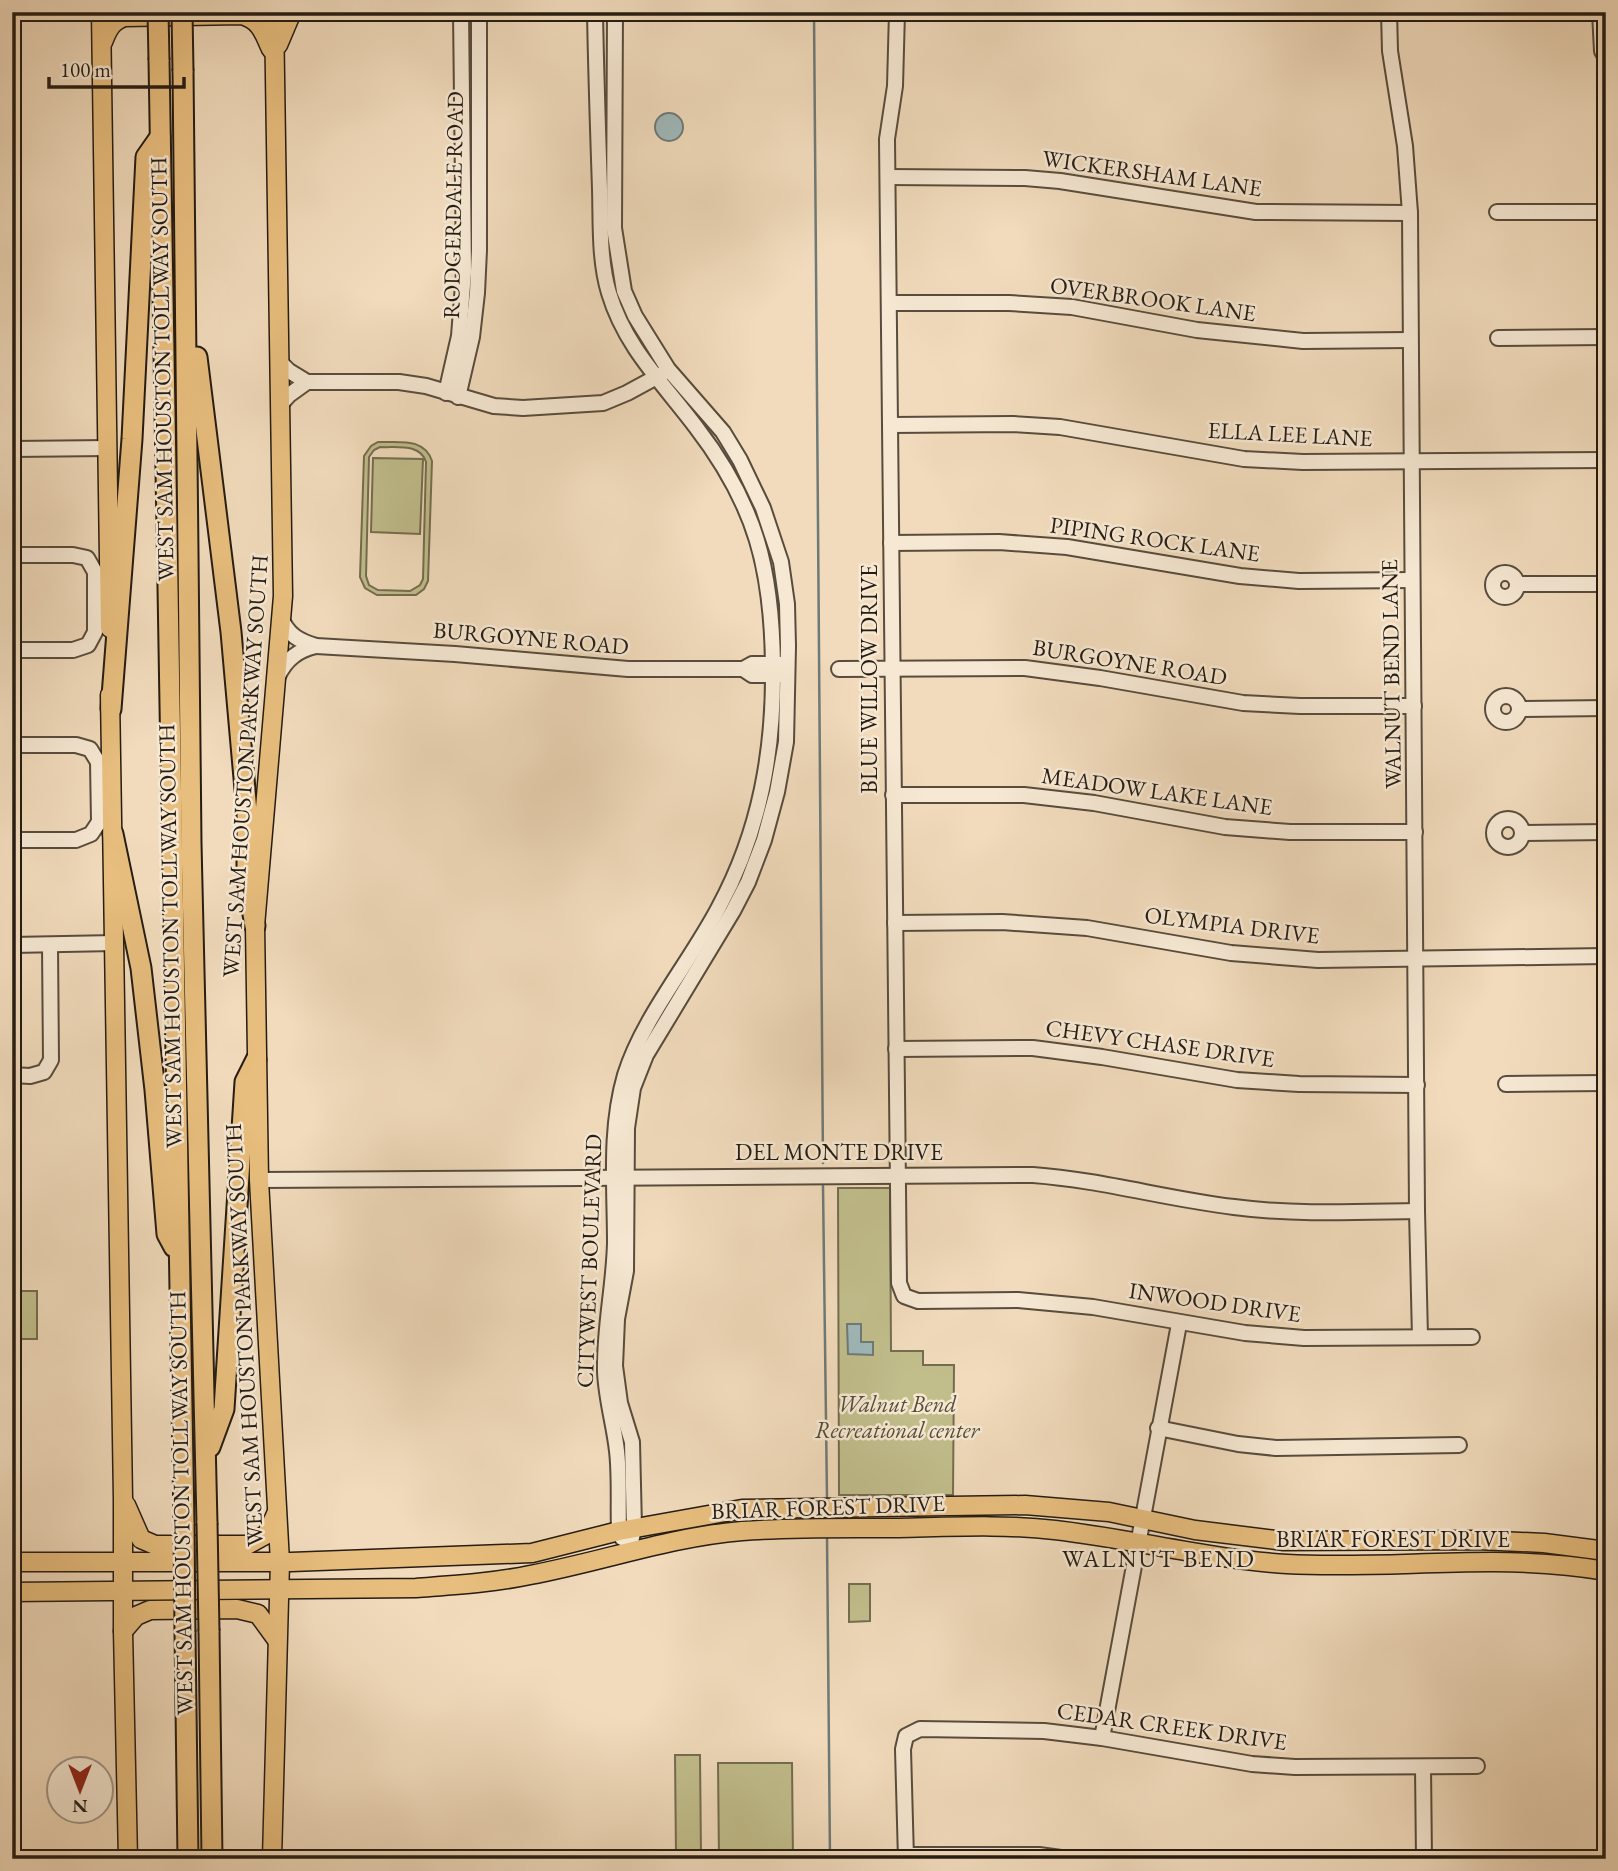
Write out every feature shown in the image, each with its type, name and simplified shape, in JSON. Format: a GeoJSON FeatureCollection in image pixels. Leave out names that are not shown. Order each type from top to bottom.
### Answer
{"type":"FeatureCollection","features":[{"type":"Feature","properties":{"kind":"highway","name":"WEST SAM HOUSTON TOLLWAY SOUTH"},"geometry":{"type":"LineString","coordinates":[[158,12],[188,1859]]}},
{"type":"Feature","properties":{"kind":"highway","name":"WEST SAM HOUSTON TOLLWAY SOUTH"},"geometry":{"type":"LineString","coordinates":[[182,12],[191,843],[206,1458],[212,1859]]}},
{"type":"Feature","properties":{"kind":"highway"},"geometry":{"type":"LineString","coordinates":[[111,709],[132,439],[146,157],[160,137]]}},
{"type":"Feature","properties":{"kind":"highway"},"geometry":{"type":"LineString","coordinates":[[185,267],[231,632],[247,813],[247,878],[255,926]]}},
{"type":"Feature","properties":{"kind":"highway"},"geometry":{"type":"LineString","coordinates":[[113,834],[141,968],[167,1234],[180,1256]]}},
{"type":"Feature","properties":{"kind":"highway"},"geometry":{"type":"LineString","coordinates":[[206,1458],[224,1409],[246,1082],[256,1060]]}},
{"type":"Feature","properties":{"kind":"main road"},"geometry":{"type":"LineString","coordinates":[[101,12],[128,1859]]}},
{"type":"Feature","properties":{"kind":"main road","name":"WEST SAM HOUSTON PARKWAY SOUTH"},"geometry":{"type":"LineString","coordinates":[[272,1859],[280,1562],[259,1180],[255,926],[276,688],[284,544],[274,12]]}},
{"type":"Feature","properties":{"kind":"main road"},"geometry":{"type":"LineString","coordinates":[[274,55],[292,12]]}},
{"type":"Feature","properties":{"kind":"main road"},"geometry":{"type":"LineString","coordinates":[[102,44],[108,29],[116,20],[125,17],[242,15],[254,19],[262,29],[274,55]]}},
{"type":"Feature","properties":{"kind":"main road"},"geometry":{"type":"LineString","coordinates":[[123,1499],[141,1539],[155,1545],[247,1545],[267,1534],[278,1509]]}},
{"type":"Feature","properties":{"kind":"main road","name":"BRIAR FOREST DRIVE"},"geometry":{"type":"LineString","coordinates":[[12,1562],[280,1562],[532,1553],[626,1530],[742,1508],[1025,1505],[1074,1508],[1195,1530],[1284,1541],[1477,1540],[1544,1543],[1606,1551]]}},
{"type":"Feature","properties":{"kind":"main road"},"geometry":{"type":"LineString","coordinates":[[873,1507],[875,1528]]}},
{"type":"Feature","properties":{"kind":"main road"},"geometry":{"type":"LineString","coordinates":[[742,1508],[743,1531]]}},
{"type":"Feature","properties":{"kind":"main road","name":"BRIAR FOREST DRIVE"},"geometry":{"type":"LineString","coordinates":[[12,1592],[416,1588],[478,1584],[517,1578],[684,1538],[743,1531],[875,1528],[979,1527],[1053,1530],[1242,1560],[1286,1564],[1329,1566],[1471,1562],[1583,1567],[1606,1571]]}},
{"type":"Feature","properties":{"kind":"main road"},"geometry":{"type":"LineString","coordinates":[[412,1558],[416,1588]]}},
{"type":"Feature","properties":{"kind":"main road"},"geometry":{"type":"LineString","coordinates":[[123,1632],[136,1616],[150,1610],[237,1609],[258,1614],[277,1640]]}},
{"type":"Feature","properties":{"kind":"street","name":"RODGERDALE ROAD"},"geometry":{"type":"LineString","coordinates":[[461,12],[461,127],[472,250]]}},
{"type":"Feature","properties":{"kind":"street","name":"RODGERDALE ROAD"},"geometry":{"type":"LineString","coordinates":[[452,395],[463,295],[472,250],[478,127],[479,12]]}},
{"type":"Feature","properties":{"kind":"street","name":"CITYWEST BOULEVARD"},"geometry":{"type":"LineString","coordinates":[[594,12],[604,269],[609,294],[627,339],[727,470],[752,522],[765,568],[780,669],[786,742],[765,840],[748,882],[646,1055],[633,1088],[621,1176],[626,1271],[617,1319],[615,1366],[621,1403],[632,1442],[626,1530],[629,1552]]}},
{"type":"Feature","properties":{"kind":"street","name":"CITYWEST BOULEVARD"},"geometry":{"type":"LineString","coordinates":[[615,12],[614,228],[624,291],[635,316],[668,369],[723,432],[740,460],[762,508],[781,562],[787,604],[780,669]]}},
{"type":"Feature","properties":{"kind":"street","name":"BLUE WILLOW DRIVE"},"geometry":{"type":"LineString","coordinates":[[897,12],[895,86],[887,139],[900,1283],[904,1296],[918,1301],[952,1301]]}},
{"type":"Feature","properties":{"kind":"street","name":"WALNUT BEND LANE"},"geometry":{"type":"LineString","coordinates":[[1389,12],[1390,51],[1405,146],[1410,214],[1420,1337]]}},
{"type":"Feature","properties":{"kind":"street"},"geometry":{"type":"LineString","coordinates":[[1600,12],[1604,38],[1602,51],[1606,58]]}},
{"type":"Feature","properties":{"kind":"street"},"geometry":{"type":"LineString","coordinates":[[461,127],[478,127]]}},
{"type":"Feature","properties":{"kind":"street","name":"WICKERSHAM LANE"},"geometry":{"type":"LineString","coordinates":[[888,177],[1025,178],[1060,181],[1256,212],[1410,214]]}},
{"type":"Feature","properties":{"kind":"street"},"geometry":{"type":"LineString","coordinates":[[1497,212],[1606,212]]}},
{"type":"Feature","properties":{"kind":"street","name":"OVERBROOK LANE"},"geometry":{"type":"LineString","coordinates":[[889,303],[998,302],[1072,307],[1197,330],[1276,339],[1410,340]]}},
{"type":"Feature","properties":{"kind":"street"},"geometry":{"type":"LineString","coordinates":[[1499,338],[1606,337]]}},
{"type":"Feature","properties":{"kind":"street"},"geometry":{"type":"LineString","coordinates":[[279,361],[307,382],[399,382],[426,386],[494,406],[523,408],[603,402],[627,394],[668,369]]}},
{"type":"Feature","properties":{"kind":"street"},"geometry":{"type":"LineString","coordinates":[[280,405],[307,382]]}},
{"type":"Feature","properties":{"kind":"street","name":"ELLA LEE LANE"},"geometry":{"type":"LineString","coordinates":[[891,425],[1048,426],[1244,459],[1303,463],[1606,460]]}},
{"type":"Feature","properties":{"kind":"street"},"geometry":{"type":"LineString","coordinates":[[12,449],[108,448]]}},
{"type":"Feature","properties":{"kind":"street","name":"PIPING ROCK LANE"},"geometry":{"type":"LineString","coordinates":[[891,542],[999,542],[1068,547],[1240,576],[1299,581],[1412,580]]}},
{"type":"Feature","properties":{"kind":"street"},"geometry":{"type":"LineString","coordinates":[[12,555],[73,555],[87,558],[95,572],[95,632],[88,645],[73,650],[12,650]]}},
{"type":"Feature","properties":{"kind":"street"},"geometry":{"type":"LineString","coordinates":[[1517,584],[1606,584]]}},
{"type":"Feature","properties":{"kind":"street","name":"BURGOYNE ROAD"},"geometry":{"type":"LineString","coordinates":[[281,618],[296,638],[316,646],[455,654],[628,669],[743,669],[752,675],[780,669]]}},
{"type":"Feature","properties":{"kind":"street"},"geometry":{"type":"LineString","coordinates":[[276,688],[278,677],[290,657],[316,646]]}},
{"type":"Feature","properties":{"kind":"street","name":"BURGOYNE ROAD"},"geometry":{"type":"LineString","coordinates":[[839,669],[1025,668],[1243,703],[1414,706]]}},
{"type":"Feature","properties":{"kind":"street"},"geometry":{"type":"LineString","coordinates":[[1519,709],[1606,708]]}},
{"type":"Feature","properties":{"kind":"street"},"geometry":{"type":"LineString","coordinates":[[12,745],[76,745],[90,749],[98,762],[99,789],[99,822],[92,834],[76,840],[12,840]]}},
{"type":"Feature","properties":{"kind":"street","name":"MEADOW LAKE LANE"},"geometry":{"type":"LineString","coordinates":[[893,795],[1024,796],[1094,803],[1226,827],[1290,832],[1415,832]]}},
{"type":"Feature","properties":{"kind":"street"},"geometry":{"type":"LineString","coordinates":[[1522,833],[1606,832]]}},
{"type":"Feature","properties":{"kind":"street","name":"OLYMPIA DRIVE"},"geometry":{"type":"LineString","coordinates":[[895,923],[1002,922],[1087,928],[1273,958],[1318,960],[1606,956]]}},
{"type":"Feature","properties":{"kind":"street"},"geometry":{"type":"LineString","coordinates":[[12,945],[115,943]]}},
{"type":"Feature","properties":{"kind":"street"},"geometry":{"type":"LineString","coordinates":[[12,1076],[30,1076],[44,1072],[51,1060],[50,945]]}},
{"type":"Feature","properties":{"kind":"street","name":"CHEVY CHASE DRIVE"},"geometry":{"type":"LineString","coordinates":[[896,1049],[1033,1048],[1237,1080],[1299,1084],[1418,1085]]}},
{"type":"Feature","properties":{"kind":"street"},"geometry":{"type":"LineString","coordinates":[[1506,1084],[1606,1083]]}},
{"type":"Feature","properties":{"kind":"street","name":"DEL MONTE DRIVE"},"geometry":{"type":"LineString","coordinates":[[259,1180],[1033,1175],[1076,1178],[1234,1207],[1286,1211],[1417,1211]]}},
{"type":"Feature","properties":{"kind":"street","name":"INWOOD DRIVE"},"geometry":{"type":"LineString","coordinates":[[952,1301],[1018,1300],[1093,1307],[1245,1334],[1304,1338],[1472,1337]]}},
{"type":"Feature","properties":{"kind":"street"},"geometry":{"type":"LineString","coordinates":[[1101,1738],[1179,1324]]}},
{"type":"Feature","properties":{"kind":"street"},"geometry":{"type":"LineString","coordinates":[[1158,1428],[1238,1444],[1276,1448],[1459,1445]]}},
{"type":"Feature","properties":{"kind":"street","name":"CEDAR CREEK DRIVE"},"geometry":{"type":"LineString","coordinates":[[906,1857],[903,1749],[906,1736],[920,1729],[1044,1731],[1252,1764],[1295,1768],[1477,1766]]}},
{"type":"Feature","properties":{"kind":"street"},"geometry":{"type":"LineString","coordinates":[[1423,1767],[1424,1859]]}},
{"type":"Feature","properties":{"kind":"street"},"geometry":{"type":"LineString","coordinates":[[906,1857],[1039,1855],[1068,1859]]}},
{"type":"Feature","properties":{"kind":"green space"},"geometry":{"type":"Polygon","coordinates":[[[378,442],[410,443],[423,448],[432,461],[428,581],[424,589],[416,595],[377,595],[365,588],[360,577],[364,456],[371,446],[378,442]],[[380,447],[369,457],[366,576],[369,585],[378,590],[410,591],[420,585],[423,579],[426,462],[419,452],[413,449],[380,447]]]}},
{"type":"Feature","properties":{"kind":"green space"},"geometry":{"type":"Polygon","coordinates":[[[373,458],[423,459],[420,534],[371,532],[373,458]]]}},
{"type":"Feature","properties":{"kind":"green space","name":"Walnut Bend Recreational center"},"geometry":{"type":"Polygon","coordinates":[[[838,1188],[890,1188],[891,1351],[923,1351],[923,1365],[954,1365],[953,1495],[839,1495],[838,1188]]]}},
{"type":"Feature","properties":{"kind":"green space"},"geometry":{"type":"Polygon","coordinates":[[[12,1291],[37,1291],[37,1339],[12,1339],[12,1291]]]}},
{"type":"Feature","properties":{"kind":"green space"},"geometry":{"type":"Polygon","coordinates":[[[849,1584],[870,1584],[870,1621],[849,1622],[849,1584]]]}},
{"type":"Feature","properties":{"kind":"green space"},"geometry":{"type":"Polygon","coordinates":[[[675,1755],[700,1755],[701,1855],[676,1856],[675,1755]]]}},
{"type":"Feature","properties":{"kind":"green space"},"geometry":{"type":"Polygon","coordinates":[[[718,1763],[792,1763],[793,1859],[719,1859],[718,1763]]]}},
{"type":"Feature","properties":{"kind":"water"},"geometry":{"type":"Polygon","coordinates":[[[669,113],[679,117],[683,127],[679,137],[669,141],[659,137],[655,127],[659,117],[669,113]]]}},
{"type":"Feature","properties":{"kind":"water"},"geometry":{"type":"Polygon","coordinates":[[[847,1324],[861,1324],[861,1342],[873,1342],[873,1355],[848,1354],[847,1324]]]}},
{"type":"Feature","properties":{"kind":"waterway"},"geometry":{"type":"LineString","coordinates":[[814,12],[823,1163]]}},
{"type":"Feature","properties":{"kind":"waterway"},"geometry":{"type":"LineString","coordinates":[[823,1186],[827,1498]]}},
{"type":"Feature","properties":{"kind":"waterway"},"geometry":{"type":"LineString","coordinates":[[827,1536],[830,1859]]}},
{"type":"Feature","properties":{"kind":"district","name":"WALNUT BEND"},"geometry":{"type":"Point","coordinates":[1159,1558]}}]}
